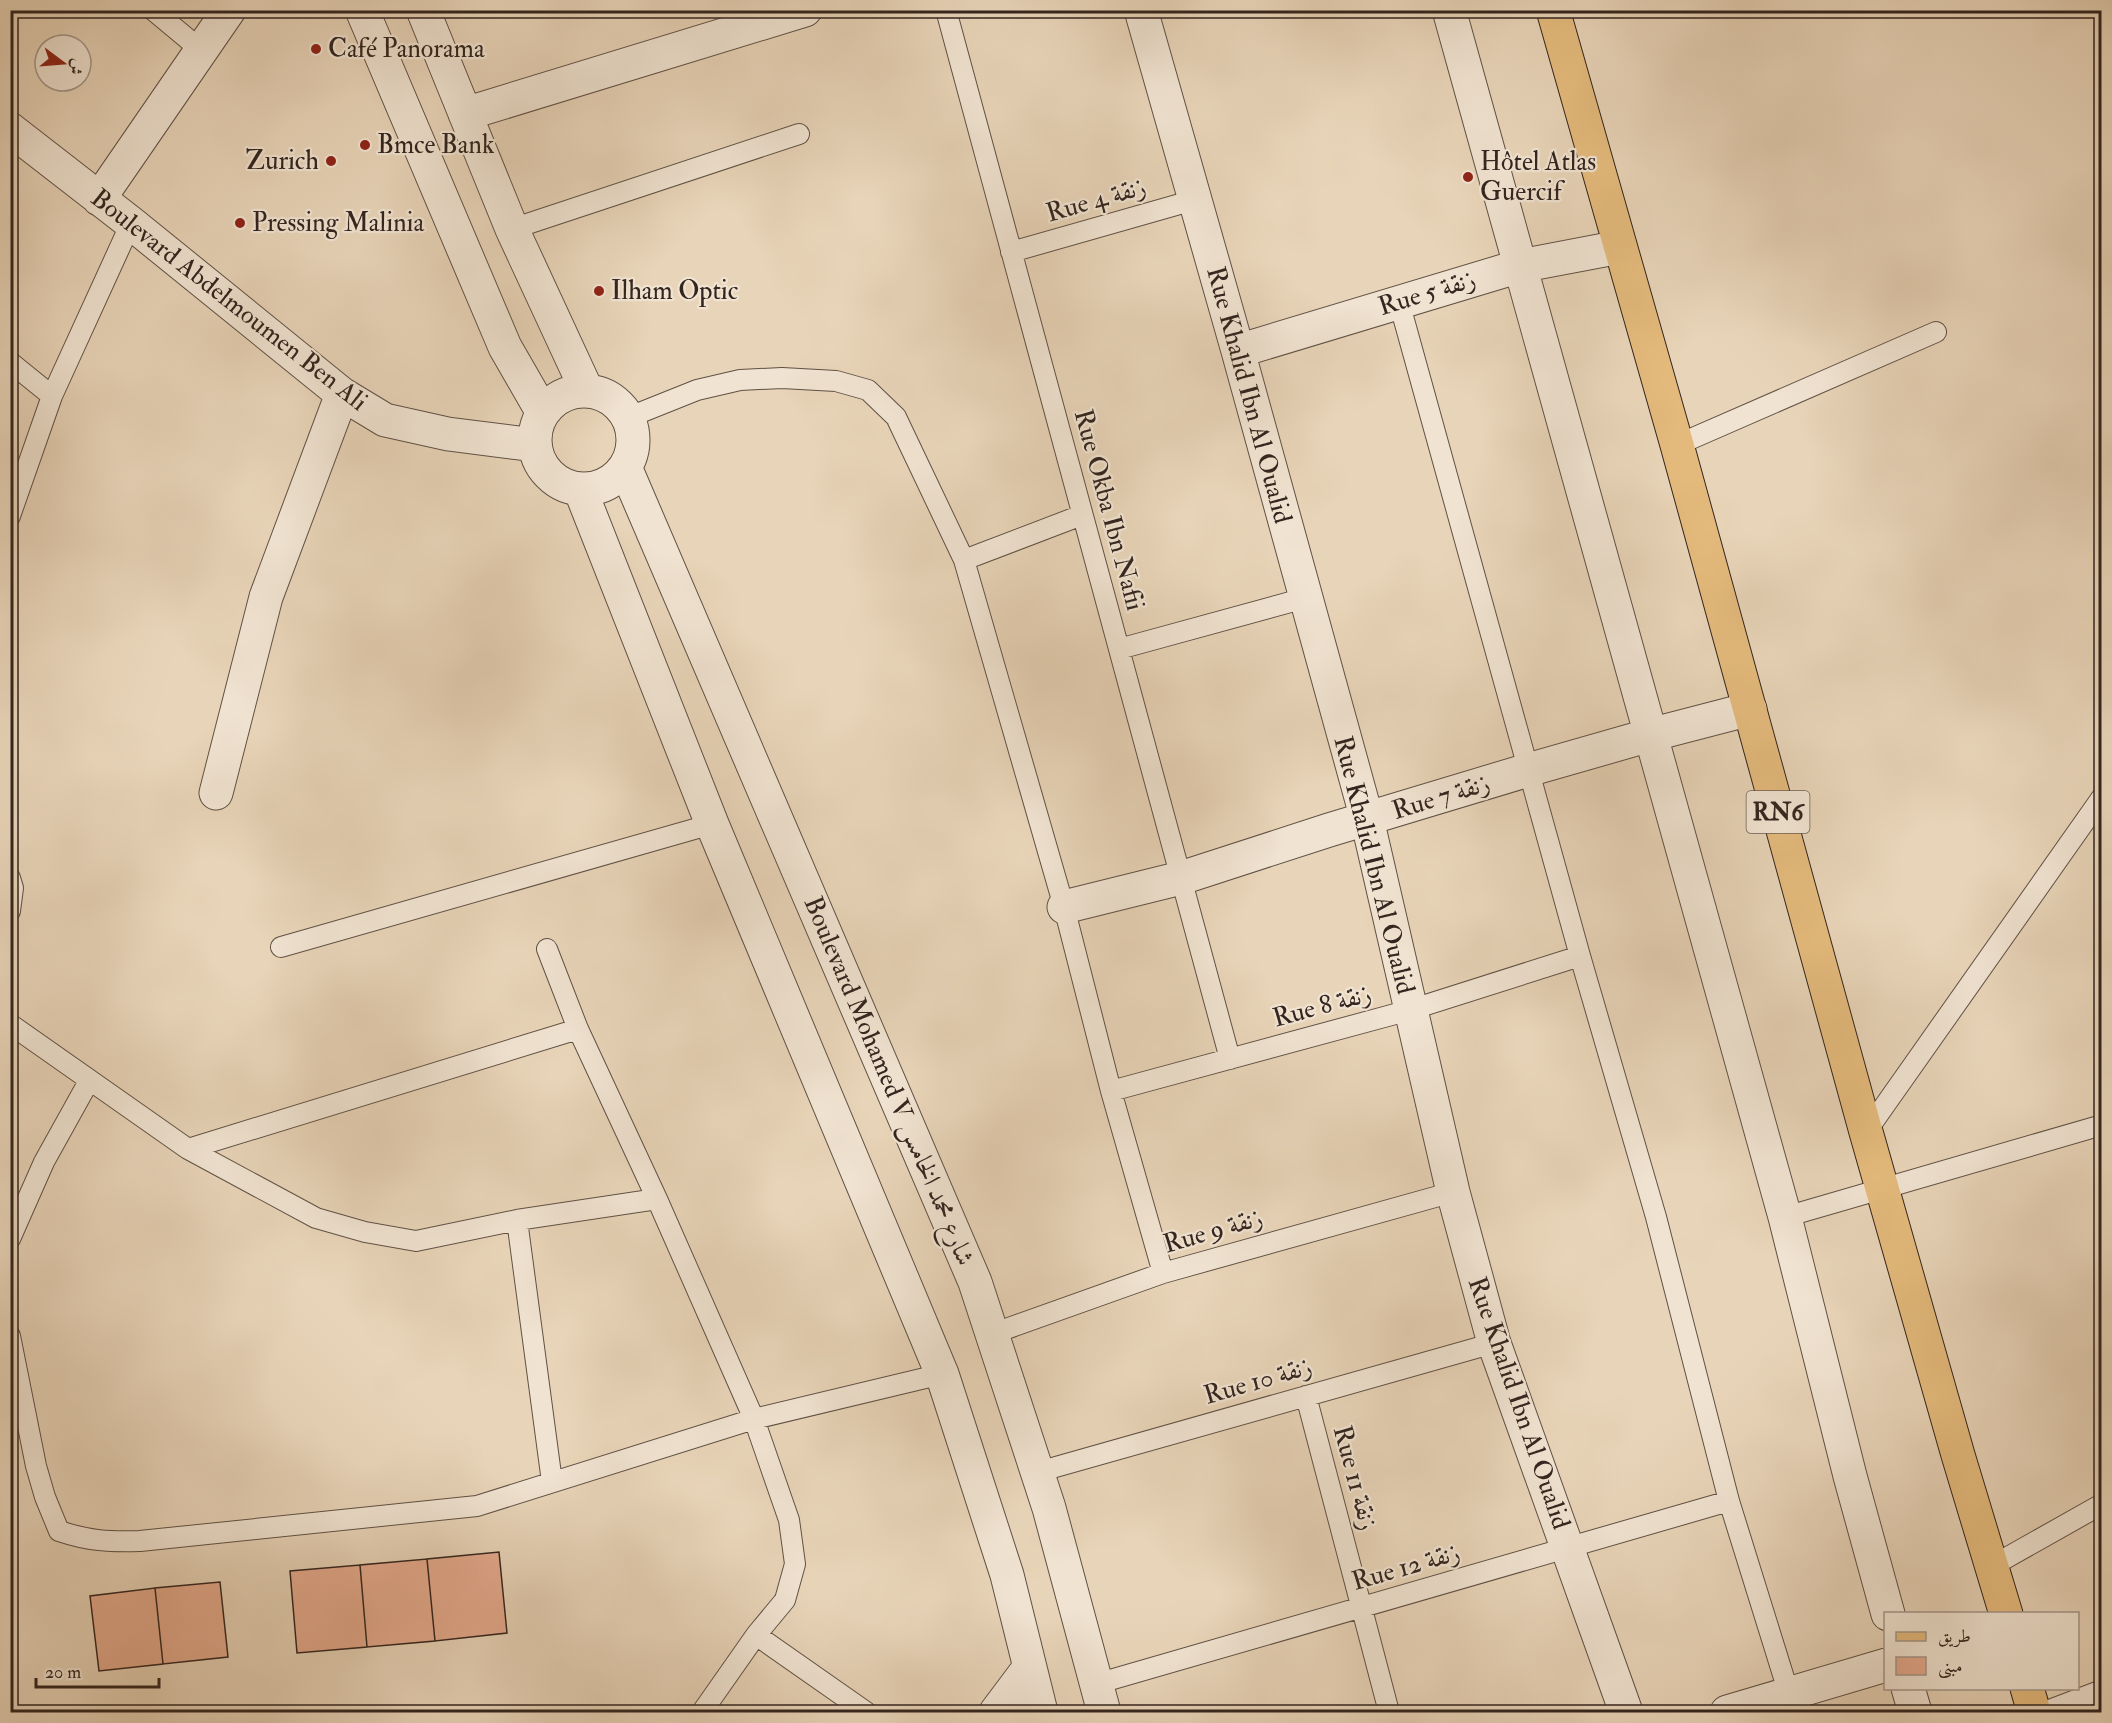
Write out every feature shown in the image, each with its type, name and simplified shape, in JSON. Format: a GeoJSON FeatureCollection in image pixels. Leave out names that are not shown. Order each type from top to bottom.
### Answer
{"type":"FeatureCollection","features":[{"type":"Feature","properties":{"kind":"main road","name":"RN6"},"geometry":{"type":"LineString","coordinates":[[1553,10],[1677,446],[1882,1189],[2005,1612]]}},
{"type":"Feature","properties":{"kind":"main road"},"geometry":{"type":"LineString","coordinates":[[2027,1690],[2034,1713]]}},
{"type":"Feature","properties":{"kind":"street"},"geometry":{"type":"LineString","coordinates":[[99,199],[229,10]]}},
{"type":"Feature","properties":{"kind":"street"},"geometry":{"type":"LineString","coordinates":[[362,10],[505,347],[543,413]]}},
{"type":"Feature","properties":{"kind":"street"},"geometry":{"type":"LineString","coordinates":[[423,10],[512,229],[587,391]]}},
{"type":"Feature","properties":{"kind":"street"},"geometry":{"type":"LineString","coordinates":[[465,114],[805,10]]}},
{"type":"Feature","properties":{"kind":"street","name":"Rue Khalid Ibn Al Oualid"},"geometry":{"type":"LineString","coordinates":[[1141,10],[1367,819],[1453,1192],[1494,1343],[1626,1713]]}},
{"type":"Feature","properties":{"kind":"street"},"geometry":{"type":"LineString","coordinates":[[1449,10],[1785,1217],[1850,1476],[1887,1612]]}},
{"type":"Feature","properties":{"kind":"street","name":"Boulevard Abdelmoumen Ben Ali"},"geometry":{"type":"LineString","coordinates":[[10,129],[131,223],[342,394],[385,420],[448,434],[535,445]]}},
{"type":"Feature","properties":{"kind":"street","name":"Rue 5 زنقة"},"geometry":{"type":"LineString","coordinates":[[1238,351],[1520,266],[1620,247]]}},
{"type":"Feature","properties":{"kind":"street"},"geometry":{"type":"LineString","coordinates":[[587,391],[604,395],[617,404],[627,418],[633,434],[631,451],[625,467],[613,479],[598,487],[580,489],[565,485],[550,475],[540,462],[535,445],[536,429],[543,413],[555,400],[570,392],[587,391]]}},
{"type":"Feature","properties":{"kind":"street"},"geometry":{"type":"LineString","coordinates":[[216,793],[266,597],[342,394]]}},
{"type":"Feature","properties":{"kind":"street","name":"Boulevard Mohamed V شارع محمد الخامس"},"geometry":{"type":"LineString","coordinates":[[625,467],[975,1282],[1038,1472],[1100,1698]]}},
{"type":"Feature","properties":{"kind":"street"},"geometry":{"type":"LineString","coordinates":[[580,489],[712,824],[942,1374],[1007,1575],[1041,1713]]}},
{"type":"Feature","properties":{"kind":"street","name":"Rue 7 زنقة"},"geometry":{"type":"LineString","coordinates":[[1064,907],[1181,878],[1528,770],[1750,709]]}},
{"type":"Feature","properties":{"kind":"street"},"geometry":{"type":"LineString","coordinates":[[1727,1713],[1884,1666]]}},
{"type":"Feature","properties":{"kind":"street"},"geometry":{"type":"LineString","coordinates":[[996,1713],[1029,1668]]}},
{"type":"Feature","properties":{"kind":"street"},"geometry":{"type":"LineString","coordinates":[[1908,1690],[1915,1713]]}},
{"type":"Feature","properties":{"kind":"lane"},"geometry":{"type":"LineString","coordinates":[[153,10],[201,50]]}},
{"type":"Feature","properties":{"kind":"lane","name":"Rue Okba Ibn Nafii"},"geometry":{"type":"LineString","coordinates":[[946,10],[1230,1059]]}},
{"type":"Feature","properties":{"kind":"lane"},"geometry":{"type":"LineString","coordinates":[[512,229],[799,134]]}},
{"type":"Feature","properties":{"kind":"lane","name":"Rue 4 زنقة"},"geometry":{"type":"LineString","coordinates":[[1011,252],[1194,200]]}},
{"type":"Feature","properties":{"kind":"lane"},"geometry":{"type":"LineString","coordinates":[[10,516],[52,396],[131,223]]}},
{"type":"Feature","properties":{"kind":"lane"},"geometry":{"type":"LineString","coordinates":[[1399,302],[1580,956],[1656,1217],[1729,1501],[1789,1694]]}},
{"type":"Feature","properties":{"kind":"lane"},"geometry":{"type":"LineString","coordinates":[[1677,446],[1936,332]]}},
{"type":"Feature","properties":{"kind":"lane"},"geometry":{"type":"LineString","coordinates":[[10,362],[52,396]]}},
{"type":"Feature","properties":{"kind":"lane"},"geometry":{"type":"LineString","coordinates":[[627,418],[698,390],[740,380],[782,378],[836,381],[868,390],[896,417],[963,560],[1064,907],[1163,1273]]}},
{"type":"Feature","properties":{"kind":"lane"},"geometry":{"type":"LineString","coordinates":[[963,560],[1082,515]]}},
{"type":"Feature","properties":{"kind":"lane"},"geometry":{"type":"LineString","coordinates":[[1119,649],[1305,598]]}},
{"type":"Feature","properties":{"kind":"lane"},"geometry":{"type":"LineString","coordinates":[[1866,1132],[2102,797]]}},
{"type":"Feature","properties":{"kind":"lane"},"geometry":{"type":"LineString","coordinates":[[281,947],[712,824]]}},
{"type":"Feature","properties":{"kind":"lane"},"geometry":{"type":"LineString","coordinates":[[10,879],[13,888],[10,911]]}},
{"type":"Feature","properties":{"kind":"lane"},"geometry":{"type":"LineString","coordinates":[[547,949],[578,1029],[657,1199],[754,1419],[789,1520],[795,1564],[785,1600],[756,1635],[702,1713]]}},
{"type":"Feature","properties":{"kind":"lane","name":"Rue 8 زنقة"},"geometry":{"type":"LineString","coordinates":[[1112,1091],[1410,1010],[1580,956]]}},
{"type":"Feature","properties":{"kind":"lane"},"geometry":{"type":"LineString","coordinates":[[10,1024],[188,1149],[315,1218],[365,1232],[416,1240],[517,1220],[657,1199]]}},
{"type":"Feature","properties":{"kind":"lane"},"geometry":{"type":"LineString","coordinates":[[188,1149],[578,1029]]}},
{"type":"Feature","properties":{"kind":"lane"},"geometry":{"type":"LineString","coordinates":[[10,1239],[44,1162],[89,1081]]}},
{"type":"Feature","properties":{"kind":"lane"},"geometry":{"type":"LineString","coordinates":[[1785,1217],[2102,1125]]}},
{"type":"Feature","properties":{"kind":"lane","name":"Rue 9 زنقة"},"geometry":{"type":"LineString","coordinates":[[992,1334],[1163,1273],[1453,1192]]}},
{"type":"Feature","properties":{"kind":"lane"},"geometry":{"type":"LineString","coordinates":[[517,1220],[552,1482]]}},
{"type":"Feature","properties":{"kind":"lane"},"geometry":{"type":"LineString","coordinates":[[10,1336],[36,1466],[45,1497],[59,1531],[82,1539],[140,1541],[477,1506],[754,1419],[942,1374]]}},
{"type":"Feature","properties":{"kind":"lane","name":"Rue 10 زنقة"},"geometry":{"type":"LineString","coordinates":[[1038,1472],[1494,1343]]}},
{"type":"Feature","properties":{"kind":"lane","name":"Rue 11 زنقة"},"geometry":{"type":"LineString","coordinates":[[1305,1396],[1389,1713]]}},
{"type":"Feature","properties":{"kind":"lane","name":"Rue 12 زنقة"},"geometry":{"type":"LineString","coordinates":[[1100,1698],[1361,1608],[1729,1501]]}},
{"type":"Feature","properties":{"kind":"lane"},"geometry":{"type":"LineString","coordinates":[[1992,1566],[2102,1504]]}},
{"type":"Feature","properties":{"kind":"lane"},"geometry":{"type":"LineString","coordinates":[[756,1635],[866,1713]]}},
{"type":"Feature","properties":{"kind":"lane"},"geometry":{"type":"LineString","coordinates":[[2044,1713],[2102,1690]]}},
{"type":"Feature","properties":{"kind":"building"},"geometry":{"type":"Polygon","coordinates":[[[499,1552],[507,1633],[435,1641],[427,1559],[499,1552]]]}},
{"type":"Feature","properties":{"kind":"building"},"geometry":{"type":"Polygon","coordinates":[[[427,1559],[435,1641],[367,1647],[360,1565],[427,1559]]]}},
{"type":"Feature","properties":{"kind":"building"},"geometry":{"type":"Polygon","coordinates":[[[360,1565],[367,1647],[297,1653],[290,1571],[360,1565]]]}},
{"type":"Feature","properties":{"kind":"building"},"geometry":{"type":"Polygon","coordinates":[[[220,1582],[228,1657],[163,1664],[155,1588],[220,1582]]]}},
{"type":"Feature","properties":{"kind":"building"},"geometry":{"type":"Polygon","coordinates":[[[155,1588],[163,1664],[99,1671],[90,1596],[155,1588]]]}},
{"type":"Feature","properties":{"kind":"place","name":"Café Panorama"},"geometry":{"type":"Point","coordinates":[316,49]}},
{"type":"Feature","properties":{"kind":"place","name":"Bmce Bank"},"geometry":{"type":"Point","coordinates":[365,145]}},
{"type":"Feature","properties":{"kind":"place","name":"Zurich"},"geometry":{"type":"Point","coordinates":[331,161]}},
{"type":"Feature","properties":{"kind":"place","name":"Hôtel Atlas Guercif"},"geometry":{"type":"Point","coordinates":[1468,177]}},
{"type":"Feature","properties":{"kind":"place","name":"Pressing Malinia"},"geometry":{"type":"Point","coordinates":[240,223]}},
{"type":"Feature","properties":{"kind":"place","name":"Ilham Optic"},"geometry":{"type":"Point","coordinates":[599,291]}}]}
